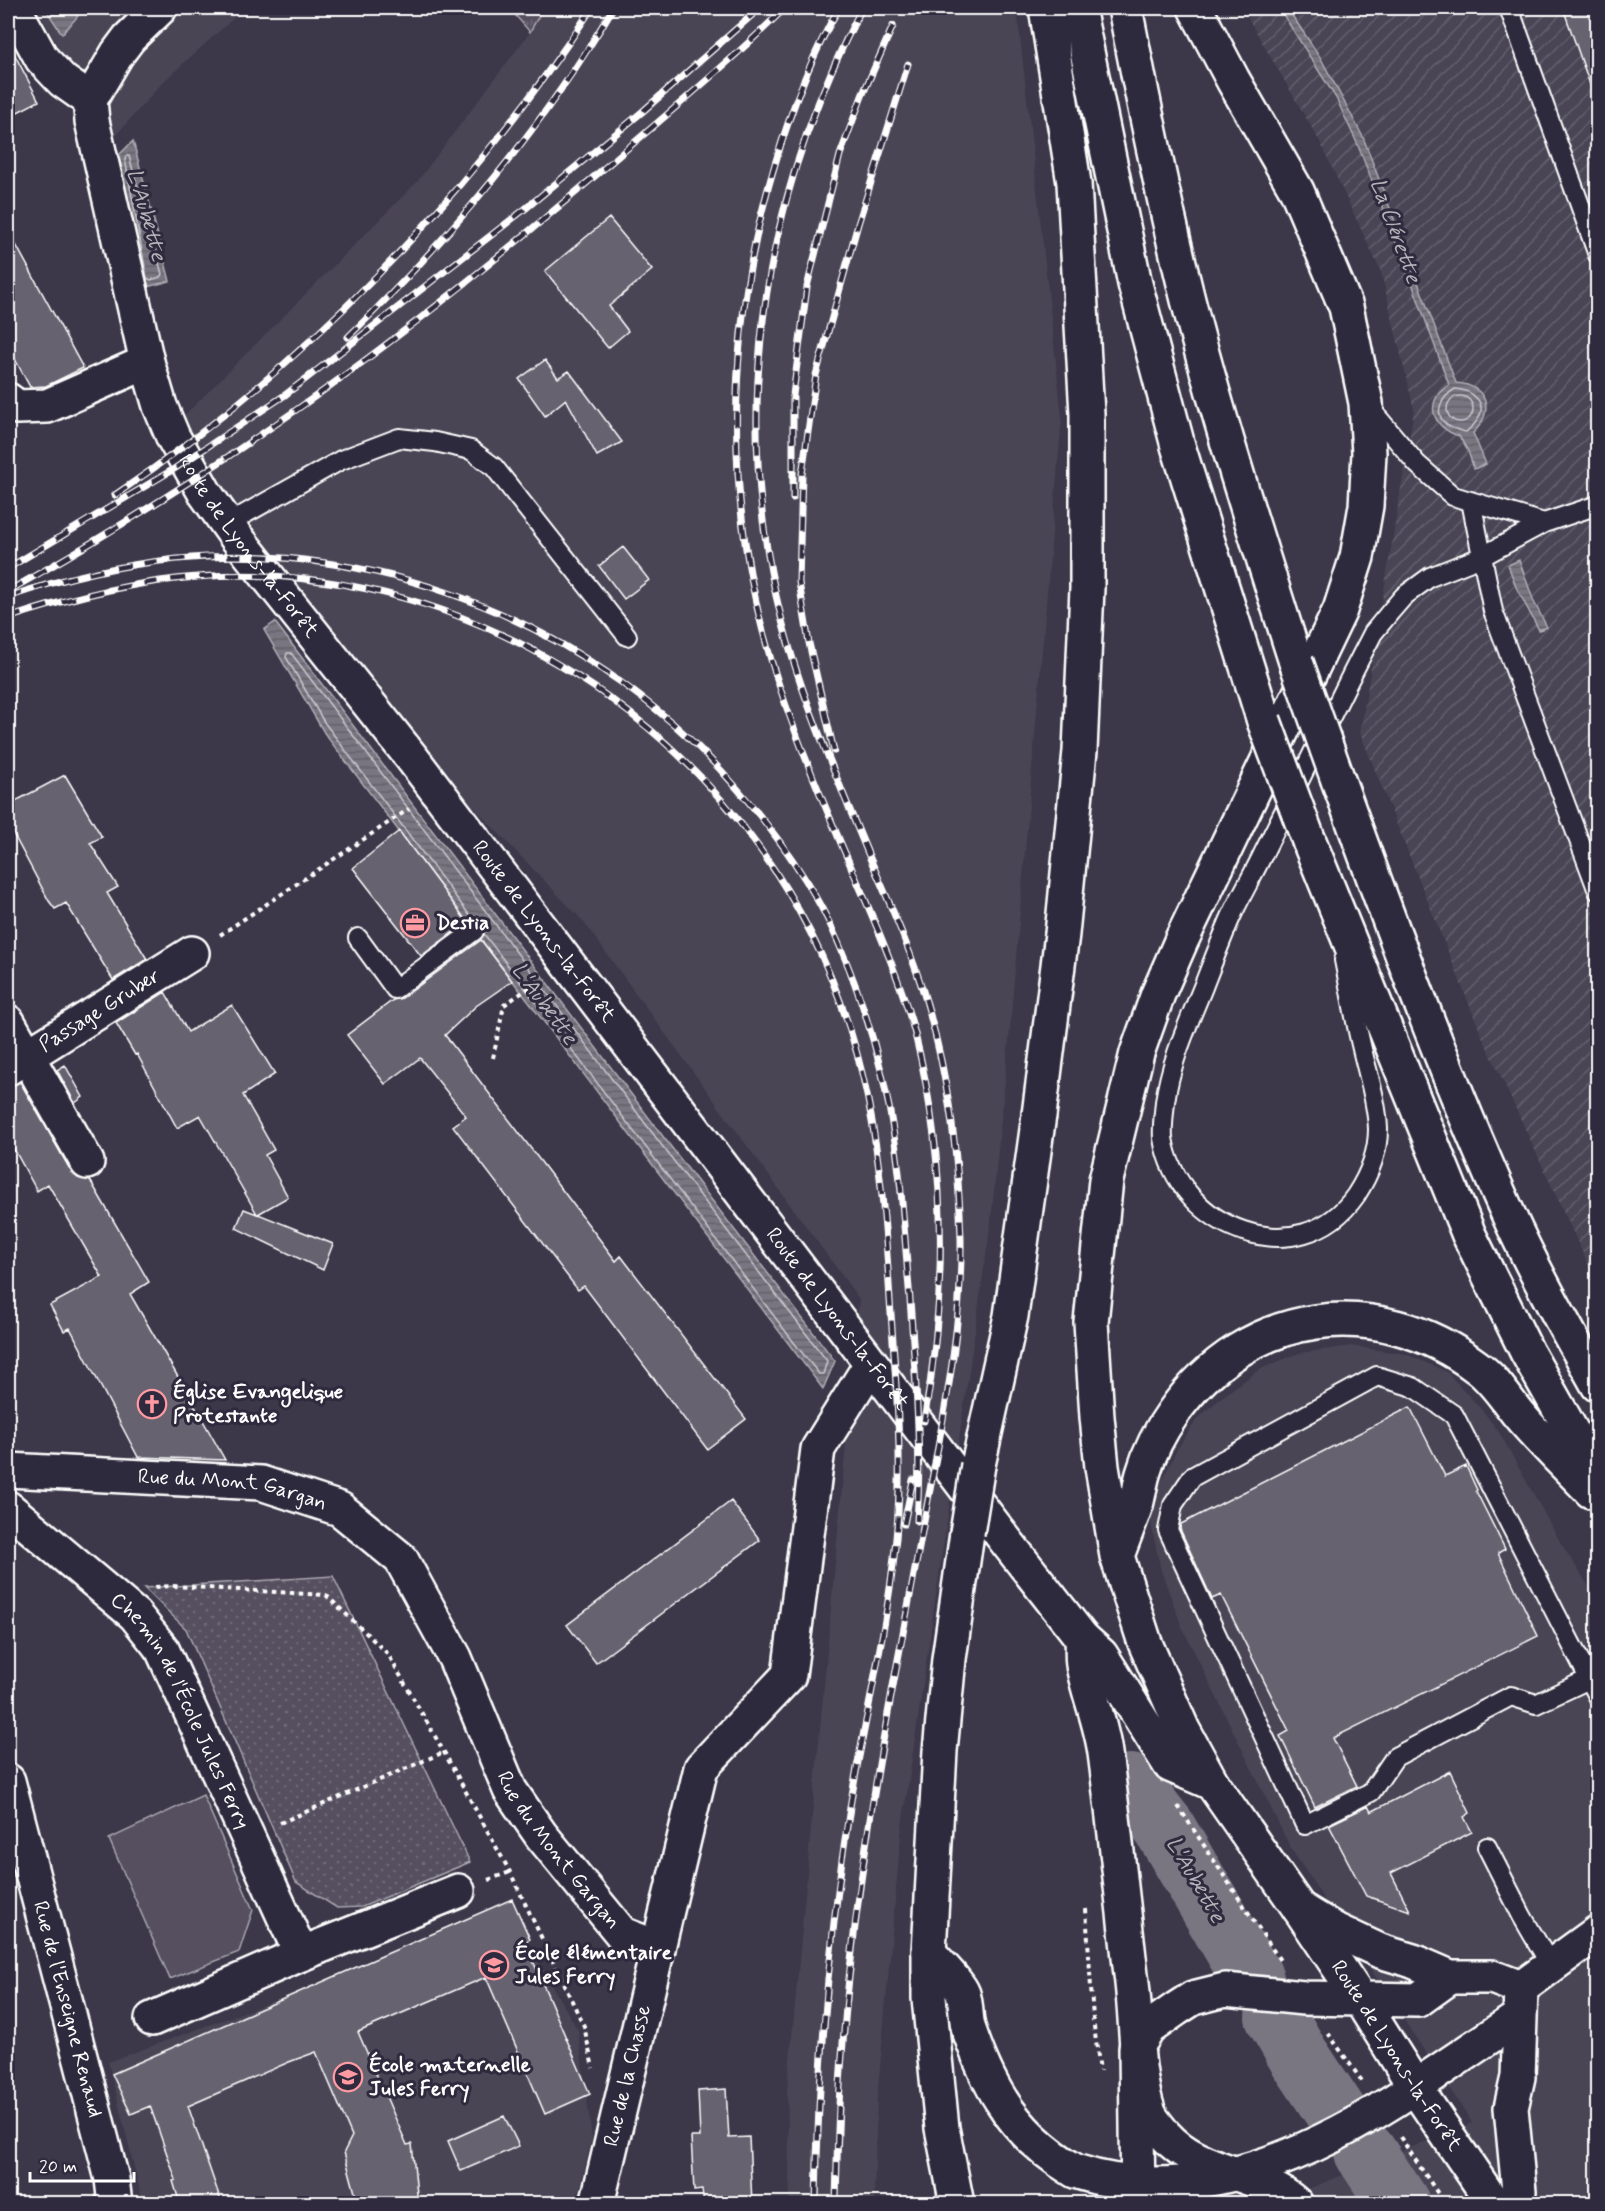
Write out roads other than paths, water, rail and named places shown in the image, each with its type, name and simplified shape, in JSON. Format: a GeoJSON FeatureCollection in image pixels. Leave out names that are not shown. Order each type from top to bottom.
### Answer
{"type":"FeatureCollection","features":[{"type":"Feature","properties":{"kind":"main road"},"geometry":{"type":"LineString","coordinates":[[14,8],[42,59],[63,81],[90,100],[129,38],[160,8]]}},
{"type":"Feature","properties":{"kind":"main road"},"geometry":{"type":"LineString","coordinates":[[957,2204],[942,2127],[929,1998],[929,1952],[942,1728],[949,1659],[967,1533],[978,1465],[1011,1316],[1039,1116],[1062,934],[1080,751],[1087,588],[1087,414],[1074,183],[1046,8]]}},
{"type":"Feature","properties":{"kind":"main road"},"geometry":{"type":"LineString","coordinates":[[1078,8],[1135,284],[1178,446],[1264,721],[1332,900],[1469,1235],[1527,1352],[1598,1478]]}},
{"type":"Feature","properties":{"kind":"main road"},"geometry":{"type":"LineString","coordinates":[[1125,8],[1159,181],[1188,302],[1222,425],[1296,662],[1382,902],[1506,1209],[1564,1324],[1598,1385]]}},
{"type":"Feature","properties":{"kind":"main road","name":"Route de Lyons-la-Forêt"},"geometry":{"type":"LineString","coordinates":[[1195,8],[1233,80],[1298,192],[1346,307],[1366,404],[1369,453],[1366,506],[1356,557],[1340,610],[1182,939],[1158,994],[1137,1053],[1106,1180],[1092,1334],[1102,1467],[1109,1521],[1117,1556],[1145,1643],[1183,1730],[1212,1783],[1360,1999],[1415,2087],[1494,2204]]}},
{"type":"Feature","properties":{"kind":"main road","name":"Route de Lyons-la-Forêt"},"geometry":{"type":"LineString","coordinates":[[90,100],[96,144],[147,362],[160,406],[173,437],[205,493],[412,758],[999,1532],[1082,1638],[1101,1655],[1170,1765],[1212,1783]]}},
{"type":"Feature","properties":{"kind":"main road"},"geometry":{"type":"LineString","coordinates":[[8,400],[17,406],[47,406],[147,362]]}},
{"type":"Feature","properties":{"kind":"main road","name":"Passage Gruber"},"geometry":{"type":"LineString","coordinates":[[18,1062],[192,953]]}},
{"type":"Feature","properties":{"kind":"main road"},"geometry":{"type":"LineString","coordinates":[[8,1022],[18,1062],[87,1162]]}},
{"type":"Feature","properties":{"kind":"main road"},"geometry":{"type":"LineString","coordinates":[[1117,1556],[1137,1503],[1143,1473],[1155,1443],[1173,1414],[1210,1369],[1233,1353],[1288,1328],[1337,1319],[1385,1324],[1436,1340],[1461,1355],[1480,1369],[1520,1416],[1598,1499]]}},
{"type":"Feature","properties":{"kind":"main road"},"geometry":{"type":"LineString","coordinates":[[658,1948],[701,1768],[789,1675],[818,1449],[871,1364]]}},
{"type":"Feature","properties":{"kind":"main road","name":"Rue du Mont Gargan"},"geometry":{"type":"LineString","coordinates":[[8,1470],[261,1484],[340,1509],[401,1559],[455,1658],[510,1790],[541,1835],[622,1934],[658,1948]]}},
{"type":"Feature","properties":{"kind":"main road","name":"Chemin de l'École Jules Ferry"},"geometry":{"type":"LineString","coordinates":[[8,1508],[109,1591],[135,1615],[162,1649],[301,1954]]}},
{"type":"Feature","properties":{"kind":"main road"},"geometry":{"type":"LineString","coordinates":[[1082,1638],[1083,1668],[1097,1711],[1105,1750],[1132,1986],[1136,2048],[1138,2199]]}},
{"type":"Feature","properties":{"kind":"main road","name":"Rue de l'Enseigne Renaud"},"geometry":{"type":"LineString","coordinates":[[8,1781],[112,2179],[115,2204]]}},
{"type":"Feature","properties":{"kind":"main road"},"geometry":{"type":"LineString","coordinates":[[152,2019],[301,1954],[458,1891]]}},
{"type":"Feature","properties":{"kind":"main road"},"geometry":{"type":"LineString","coordinates":[[1299,1908],[1337,1931],[1369,1946],[1450,1977],[1492,1977],[1520,2002],[1518,2077],[1511,2108],[1519,2191],[1517,2204]]}},
{"type":"Feature","properties":{"kind":"main road"},"geometry":{"type":"LineString","coordinates":[[929,1952],[963,1994],[968,2029],[1000,2099],[1017,2123],[1038,2146],[1089,2179],[1138,2199],[1211,2193],[1253,2181],[1326,2146],[1415,2087],[1520,2002],[1551,1966],[1598,1932]]}},
{"type":"Feature","properties":{"kind":"main road","name":"Rue de la Chasse"},"geometry":{"type":"LineString","coordinates":[[597,2204],[658,1948]]}},
{"type":"Feature","properties":{"kind":"main road"},"geometry":{"type":"LineString","coordinates":[[1296,2204],[1288,2196],[1271,2187],[1194,2158],[1167,2137],[1150,2115],[1136,2048],[1149,2028],[1193,1998],[1225,1990],[1304,1998],[1418,2000],[1450,1977]]}},
{"type":"Feature","properties":{"kind":"lane"},"geometry":{"type":"LineString","coordinates":[[1509,8],[1598,255]]}},
{"type":"Feature","properties":{"kind":"lane"},"geometry":{"type":"LineString","coordinates":[[1366,404],[1417,464],[1453,496],[1544,523]]}},
{"type":"Feature","properties":{"kind":"lane"},"geometry":{"type":"LineString","coordinates":[[227,524],[341,460],[399,438],[435,442],[471,450],[494,467],[627,636]]}},
{"type":"Feature","properties":{"kind":"lane"},"geometry":{"type":"LineString","coordinates":[[1471,501],[1493,611],[1598,891]]}},
{"type":"Feature","properties":{"kind":"lane"},"geometry":{"type":"LineString","coordinates":[[1332,900],[1372,1089],[1378,1129],[1375,1155],[1366,1179],[1347,1207],[1329,1223],[1301,1235],[1277,1238],[1257,1235],[1226,1225],[1197,1204],[1174,1172],[1163,1137],[1165,1101],[1174,1065],[1231,916],[1373,633],[1404,596],[1430,577],[1481,557],[1544,523],[1598,505]]}},
{"type":"Feature","properties":{"kind":"lane"},"geometry":{"type":"LineString","coordinates":[[358,938],[395,989],[474,931]]}},
{"type":"Feature","properties":{"kind":"lane"},"geometry":{"type":"LineString","coordinates":[[1589,1679],[1536,1704],[1511,1696],[1395,1757],[1371,1792],[1305,1825],[1167,1530],[1173,1505],[1192,1477],[1377,1376],[1413,1387],[1454,1415],[1598,1696]]}},
{"type":"Feature","properties":{"kind":"lane"},"geometry":{"type":"LineString","coordinates":[[1487,1846],[1522,1916],[1551,1966]]}},
{"type":"Feature","properties":{"kind":"water"},"geometry":{"type":"Polygon","coordinates":[[[45,8],[73,8],[78,16],[62,34],[45,8]]]}},
{"type":"Feature","properties":{"kind":"water","name":"La Clérette"},"geometry":{"type":"Polygon","coordinates":[[[1279,8],[1287,8],[1320,57],[1363,137],[1456,383],[1475,389],[1485,400],[1484,416],[1473,433],[1486,464],[1474,469],[1468,451],[1459,436],[1442,427],[1437,421],[1434,414],[1436,399],[1449,385],[1413,286],[1357,143],[1336,98],[1279,8]]]}},
{"type":"Feature","properties":{"kind":"water"},"geometry":{"type":"Polygon","coordinates":[[[133,141],[170,281],[143,288],[118,156],[133,141]]]}},
{"type":"Feature","properties":{"kind":"water"},"geometry":{"type":"Polygon","coordinates":[[[1519,560],[1534,602],[1547,627],[1539,630],[1516,587],[1508,565],[1519,560]]]}},
{"type":"Feature","properties":{"kind":"water"},"geometry":{"type":"Polygon","coordinates":[[[275,622],[835,1361],[823,1389],[325,734],[264,630],[275,622]]]}},
{"type":"Feature","properties":{"kind":"waterway","name":"L'Aubette"},"geometry":{"type":"LineString","coordinates":[[1131,1785],[1164,1827],[1253,1979]]}},
{"type":"Feature","properties":{"kind":"waterway","name":"L'Aubette"},"geometry":{"type":"LineString","coordinates":[[1276,2017],[1337,2114]]}},
{"type":"Feature","properties":{"kind":"waterway","name":"L'Aubette"},"geometry":{"type":"LineString","coordinates":[[1365,2152],[1399,2204]]}},
{"type":"Feature","properties":{"kind":"railway"},"geometry":{"type":"LineString","coordinates":[[115,495],[185,445],[252,392],[378,275],[436,212],[491,146],[543,78],[592,8]]}},
{"type":"Feature","properties":{"kind":"railway"},"geometry":{"type":"LineString","coordinates":[[348,337],[422,261],[491,182],[555,97],[613,8]]}},
{"type":"Feature","properties":{"kind":"railway"},"geometry":{"type":"LineString","coordinates":[[8,568],[174,469],[285,395],[525,209],[642,112],[760,8]]}},
{"type":"Feature","properties":{"kind":"railway"},"geometry":{"type":"LineString","coordinates":[[10,590],[131,519],[211,468],[398,336],[569,198],[718,70],[785,8]]}},
{"type":"Feature","properties":{"kind":"railway"},"geometry":{"type":"LineString","coordinates":[[839,8],[819,45],[795,104],[775,164],[758,228],[746,293],[739,359],[736,424],[739,490],[747,556],[760,621],[779,685],[816,785],[896,976],[915,1034],[926,1082],[938,1179],[940,1276],[932,1373],[924,1421]]}},
{"type":"Feature","properties":{"kind":"railway"},"geometry":{"type":"LineString","coordinates":[[836,2204],[841,2074],[856,1917],[885,1732],[950,1380],[961,1267],[960,1209],[955,1150],[947,1091],[935,1033],[908,947],[834,772],[802,687],[777,601],[762,515],[757,428],[761,342],[773,256],[795,171],[824,88],[862,8]]}},
{"type":"Feature","properties":{"kind":"railway"},"geometry":{"type":"LineString","coordinates":[[793,498],[793,395],[807,287],[840,155],[862,96],[893,26]]}},
{"type":"Feature","properties":{"kind":"railway"},"geometry":{"type":"LineString","coordinates":[[834,751],[809,643],[799,582],[802,474],[816,375],[858,224],[908,64]]}},
{"type":"Feature","properties":{"kind":"railway"},"geometry":{"type":"LineString","coordinates":[[8,597],[91,573],[177,559],[255,557],[333,564],[410,581],[483,606],[554,640],[620,681],[681,730],[750,804],[780,842],[806,881],[839,944],[858,992],[873,1041],[891,1117],[902,1201],[917,1410],[919,1465],[917,1521]]}},
{"type":"Feature","properties":{"kind":"railway"},"geometry":{"type":"LineString","coordinates":[[8,618],[121,587],[212,576],[263,576],[315,580],[366,589],[417,602],[466,619],[513,640],[559,665],[617,703],[670,747],[718,796],[760,849],[796,907],[827,968],[851,1032],[868,1100],[880,1174],[885,1225],[899,1434],[895,1549],[843,1851],[831,1951],[822,2052],[816,2204]]}},
{"type":"Feature","properties":{"kind":"railway"},"geometry":{"type":"LineString","coordinates":[[904,1524],[913,1480]]}},
{"type":"Feature","properties":{"kind":"place","name":"Destia"},"geometry":{"type":"Point","coordinates":[415,923]}},
{"type":"Feature","properties":{"kind":"place","name":"Église Evangelique Protestante"},"geometry":{"type":"Point","coordinates":[152,1404]}},
{"type":"Feature","properties":{"kind":"place","name":"École élémentaire Jules Ferry"},"geometry":{"type":"Point","coordinates":[494,1965]}},
{"type":"Feature","properties":{"kind":"place","name":"École maternelle Jules Ferry"},"geometry":{"type":"Point","coordinates":[348,2077]}}]}
